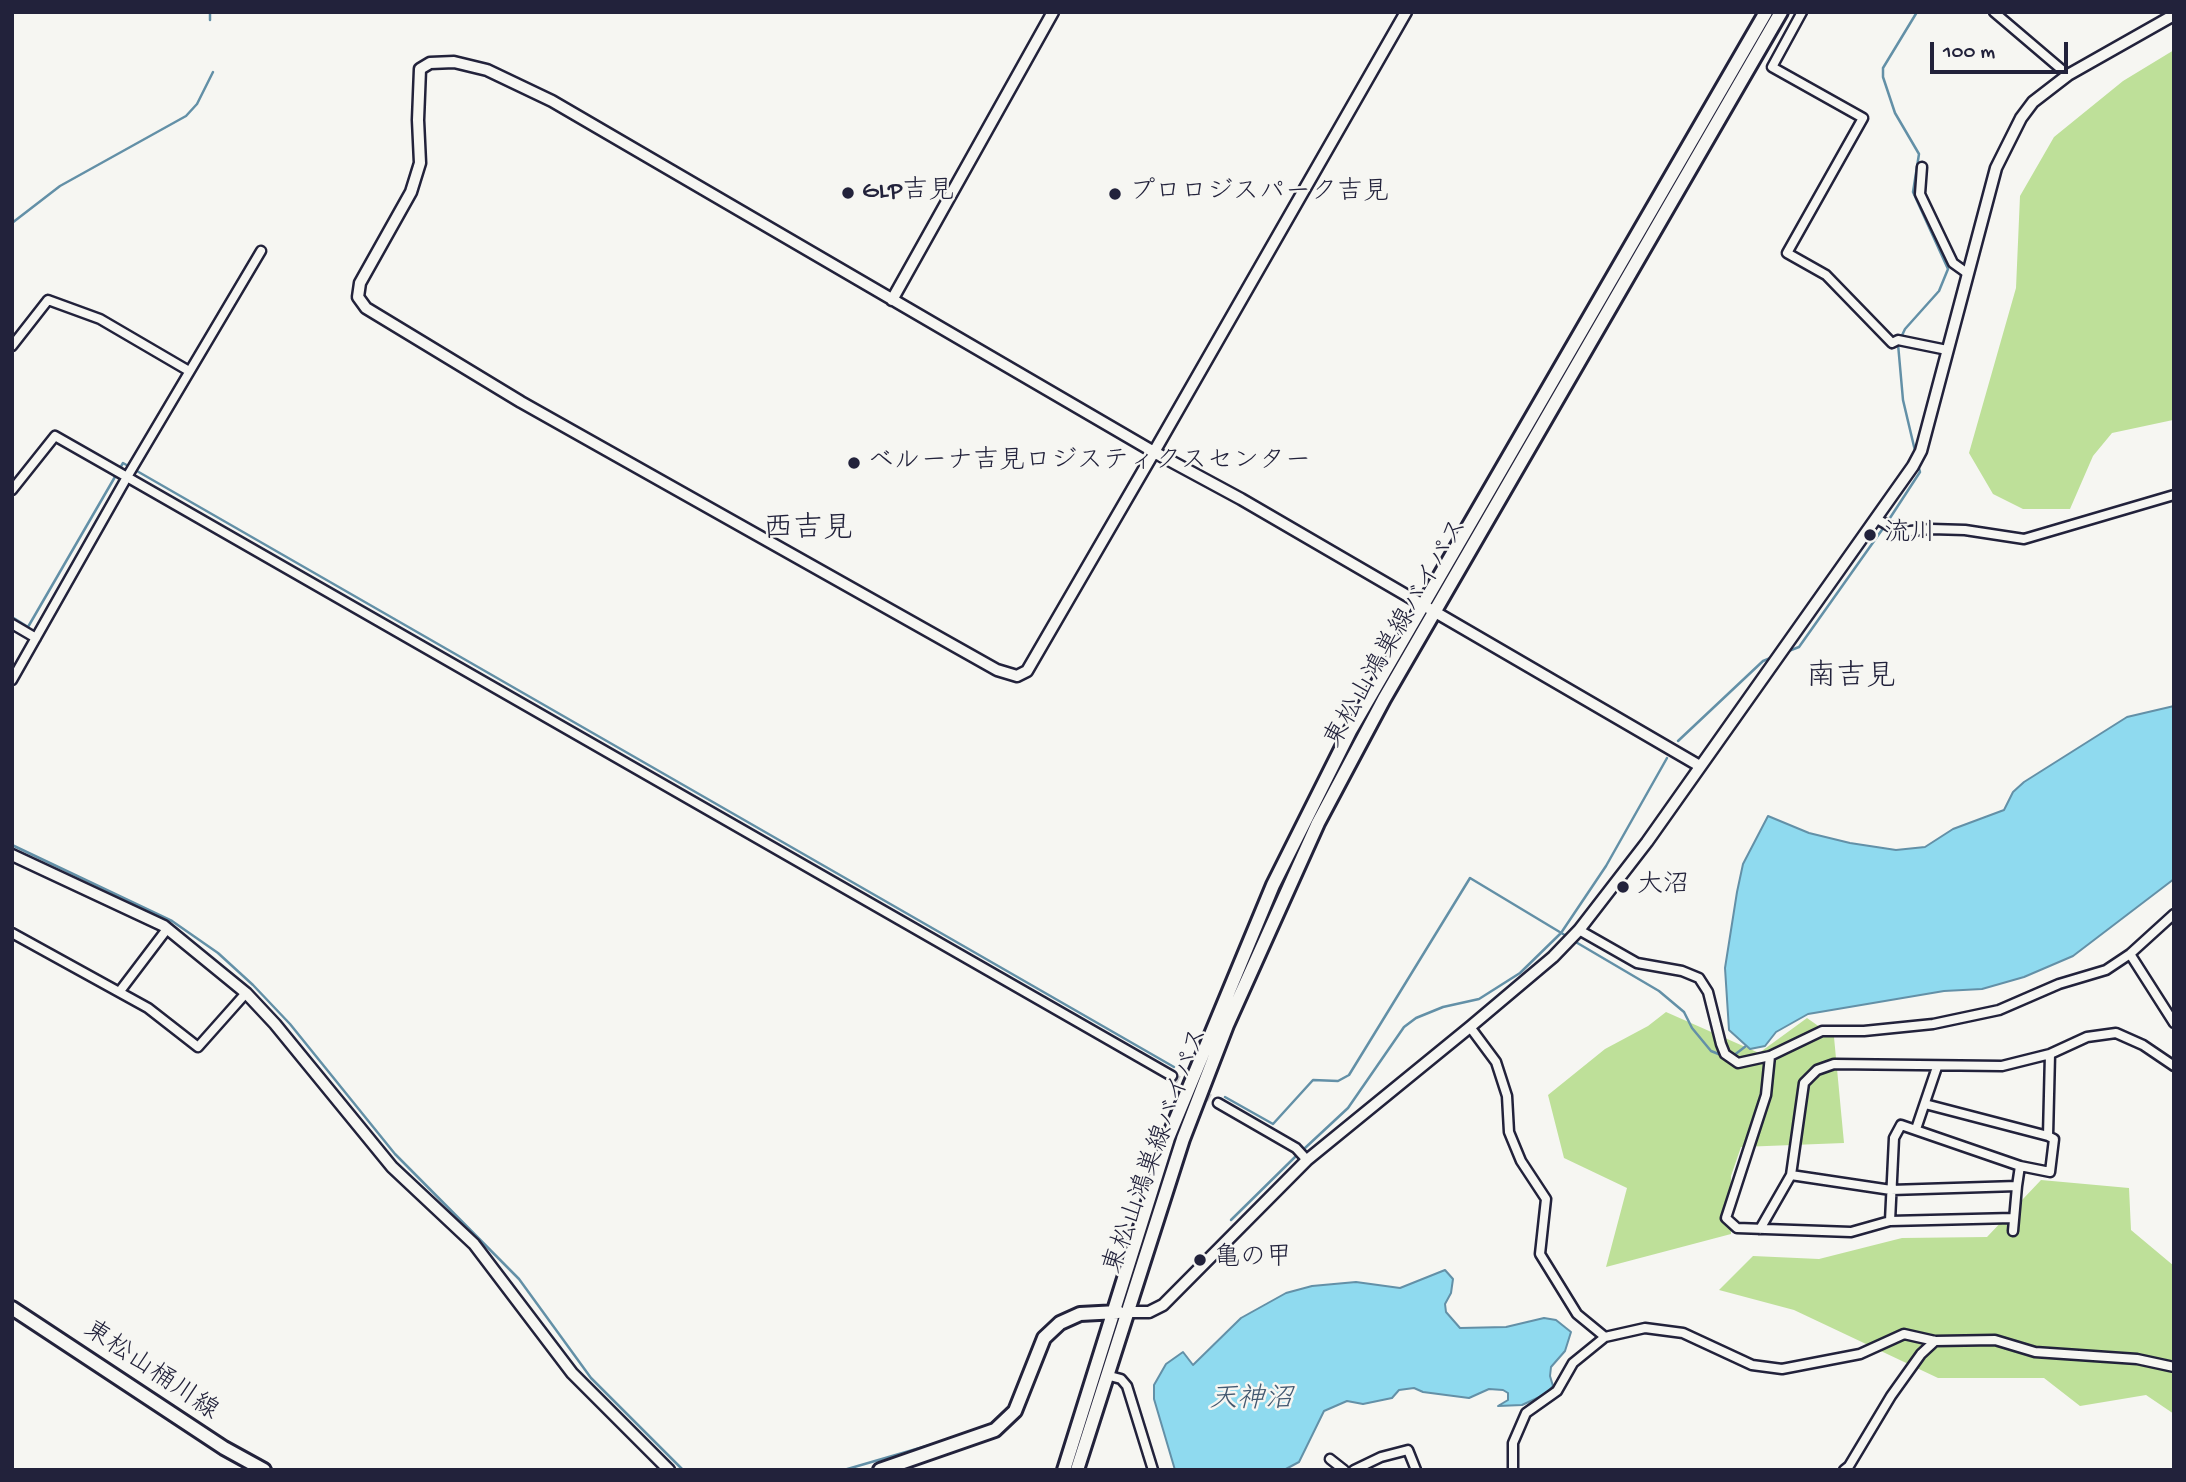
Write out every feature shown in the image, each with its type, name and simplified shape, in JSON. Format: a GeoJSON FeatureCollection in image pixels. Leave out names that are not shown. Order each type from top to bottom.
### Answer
{"type":"FeatureCollection","features":[{"type":"Feature","properties":{"kind":"main road","name":"東松山鴻巣線バイパス"},"geometry":{"type":"LineString","coordinates":[[1120,1312],[1168,1138],[1233,976],[1310,808],[1422,606],[1766,12]]}},
{"type":"Feature","properties":{"kind":"main road","name":"東松山鴻巣線バイパス"},"geometry":{"type":"LineString","coordinates":[[1120,1312],[1183,1139],[1268,932],[1318,823],[1384,699],[1781,12]]}},
{"type":"Feature","properties":{"kind":"main road","name":"東松山桶川線"},"geometry":{"type":"LineString","coordinates":[[12,1308],[213,1441],[264,1470]]}},
{"type":"Feature","properties":{"kind":"main road"},"geometry":{"type":"LineString","coordinates":[[1077,1470],[1106,1375],[1120,1312]]}},
{"type":"Feature","properties":{"kind":"main road"},"geometry":{"type":"LineString","coordinates":[[880,1470],[995,1430],[1018,1405],[1044,1338],[1059,1322],[1080,1314],[1120,1312]]}},
{"type":"Feature","properties":{"kind":"main road"},"geometry":{"type":"LineString","coordinates":[[1064,1470],[1120,1312]]}},
{"type":"Feature","properties":{"kind":"street"},"geometry":{"type":"LineString","coordinates":[[892,300],[1053,12]]}},
{"type":"Feature","properties":{"kind":"street"},"geometry":{"type":"LineString","coordinates":[[1406,12],[1154,452],[1027,671],[1017,676],[1007,675],[521,402],[366,308],[357,291],[411,192],[420,163],[420,69],[430,63],[454,62],[487,70],[552,101],[1154,452],[1241,499],[1698,765]]}},
{"type":"Feature","properties":{"kind":"street"},"geometry":{"type":"LineString","coordinates":[[1802,12],[1772,66],[1863,118],[1787,253],[1826,275],[1892,343],[1898,340],[1947,350]]}},
{"type":"Feature","properties":{"kind":"street"},"geometry":{"type":"LineString","coordinates":[[1994,12],[2068,75]]}},
{"type":"Feature","properties":{"kind":"street"},"geometry":{"type":"LineString","coordinates":[[1120,1312],[1149,1312],[1163,1305],[1307,1160],[1471,1027],[1553,957],[1579,930],[1647,842],[1698,765],[1877,519],[1921,451],[1996,168],[2008,138],[2033,102],[2068,75],[2169,15]]}},
{"type":"Feature","properties":{"kind":"street"},"geometry":{"type":"LineString","coordinates":[[1923,167],[1920,194],[1953,263],[1967,273]]}},
{"type":"Feature","properties":{"kind":"street"},"geometry":{"type":"LineString","coordinates":[[12,680],[125,476],[261,251]]}},
{"type":"Feature","properties":{"kind":"street"},"geometry":{"type":"LineString","coordinates":[[12,346],[48,300],[100,319],[188,372]]}},
{"type":"Feature","properties":{"kind":"street"},"geometry":{"type":"LineString","coordinates":[[13,489],[55,436],[1172,1076]]}},
{"type":"Feature","properties":{"kind":"street"},"geometry":{"type":"LineString","coordinates":[[1877,519],[1900,532],[1965,530],[2024,539],[2174,495]]}},
{"type":"Feature","properties":{"kind":"street"},"geometry":{"type":"LineString","coordinates":[[12,624],[36,638]]}},
{"type":"Feature","properties":{"kind":"street"},"geometry":{"type":"LineString","coordinates":[[12,855],[167,929],[246,993],[275,1024],[392,1167],[474,1244],[572,1373],[669,1470]]}},
{"type":"Feature","properties":{"kind":"street"},"geometry":{"type":"LineString","coordinates":[[1579,930],[1637,963],[1682,971],[1699,978],[1709,992],[1725,1054],[1738,1063],[1770,1056],[1822,1031],[1864,1031],[1933,1024],[1999,1010],[2048,988],[2106,970],[2130,954],[2174,914]]}},
{"type":"Feature","properties":{"kind":"street"},"geometry":{"type":"LineString","coordinates":[[120,991],[167,929]]}},
{"type":"Feature","properties":{"kind":"street"},"geometry":{"type":"LineString","coordinates":[[12,933],[148,1008],[198,1047],[246,993]]}},
{"type":"Feature","properties":{"kind":"street"},"geometry":{"type":"LineString","coordinates":[[2130,954],[2174,1023]]}},
{"type":"Feature","properties":{"kind":"street"},"geometry":{"type":"LineString","coordinates":[[1471,1027],[1496,1062],[1507,1096],[1509,1132],[1521,1161],[1546,1199],[1540,1254],[1577,1314],[1605,1337]]}},
{"type":"Feature","properties":{"kind":"street"},"geometry":{"type":"LineString","coordinates":[[1759,1229],[1791,1175],[1804,1083],[1817,1070],[1834,1064],[2002,1066],[2050,1054],[2087,1037],[2116,1033],[2143,1045],[2174,1066]]}},
{"type":"Feature","properties":{"kind":"street"},"geometry":{"type":"LineString","coordinates":[[2048,1136],[2050,1054]]}},
{"type":"Feature","properties":{"kind":"street"},"geometry":{"type":"LineString","coordinates":[[1770,1056],[1766,1095],[1726,1219],[1737,1228],[1851,1232],[1890,1221],[2013,1218]]}},
{"type":"Feature","properties":{"kind":"street"},"geometry":{"type":"LineString","coordinates":[[1916,1129],[1937,1067]]}},
{"type":"Feature","properties":{"kind":"street"},"geometry":{"type":"LineString","coordinates":[[1218,1103],[1296,1148],[1307,1160]]}},
{"type":"Feature","properties":{"kind":"street"},"geometry":{"type":"LineString","coordinates":[[1890,1221],[1894,1138],[1902,1125],[2020,1166],[2050,1172],[2053,1139],[2048,1136],[1925,1104]]}},
{"type":"Feature","properties":{"kind":"street"},"geometry":{"type":"LineString","coordinates":[[2012,1231],[2020,1166]]}},
{"type":"Feature","properties":{"kind":"street"},"geometry":{"type":"LineString","coordinates":[[1791,1175],[1891,1190],[2017,1186]]}},
{"type":"Feature","properties":{"kind":"street"},"geometry":{"type":"LineString","coordinates":[[1513,1470],[1513,1443],[1526,1413],[1557,1391],[1573,1363],[1605,1337],[1645,1328],[1683,1333],[1752,1365],[1782,1370],[1860,1354],[1904,1334],[1935,1341],[1995,1340],[2035,1352],[2137,1359],[2174,1367]]}},
{"type":"Feature","properties":{"kind":"street"},"geometry":{"type":"LineString","coordinates":[[1844,1470],[1898,1386],[1921,1354],[1935,1341]]}},
{"type":"Feature","properties":{"kind":"street"},"geometry":{"type":"LineString","coordinates":[[1106,1375],[1121,1379],[1127,1386],[1153,1470]]}},
{"type":"Feature","properties":{"kind":"street"},"geometry":{"type":"LineString","coordinates":[[1354,1470],[1381,1457],[1408,1450],[1416,1470]]}},
{"type":"Feature","properties":{"kind":"street"},"geometry":{"type":"LineString","coordinates":[[1330,1459],[1344,1470]]}},
{"type":"Feature","properties":{"kind":"green space"},"geometry":{"type":"Polygon","coordinates":[[[2174,50],[2174,423],[2173,420],[2112,433],[2093,456],[2070,509],[2023,509],[1993,494],[1969,453],[2016,288],[2020,196],[2054,137],[2123,81],[2174,50]]]}},
{"type":"Feature","properties":{"kind":"green space"},"geometry":{"type":"Polygon","coordinates":[[[1666,1012],[1759,1053],[1807,1018],[1834,1037],[1844,1143],[1741,1147],[1731,1176],[1731,1234],[1606,1267],[1627,1188],[1564,1158],[1548,1095],[1605,1049],[1648,1026],[1666,1012]]]}},
{"type":"Feature","properties":{"kind":"green space"},"geometry":{"type":"Polygon","coordinates":[[[2041,1180],[2129,1188],[2131,1230],[2174,1266],[2174,1414],[2146,1395],[2080,1406],[2044,1378],[1938,1378],[1794,1310],[1719,1290],[1753,1256],[1819,1259],[1902,1238],[1987,1237],[2041,1180]]]}},
{"type":"Feature","properties":{"kind":"water","name":"大沼"},"geometry":{"type":"Polygon","coordinates":[[[2174,706],[2174,879],[2073,956],[2024,977],[1982,989],[1944,991],[1808,1014],[1776,1032],[1765,1046],[1750,1049],[1729,1030],[1725,968],[1737,892],[1743,864],[1768,816],[1809,833],[1850,843],[1896,850],[1925,847],[1953,829],[2004,810],[2013,792],[2024,782],[2127,717],[2174,706]]]}},
{"type":"Feature","properties":{"kind":"water","name":"天神沼"},"geometry":{"type":"Polygon","coordinates":[[[1445,1270],[1453,1279],[1451,1293],[1445,1304],[1446,1312],[1460,1328],[1506,1327],[1544,1318],[1556,1320],[1571,1332],[1565,1351],[1551,1367],[1553,1386],[1546,1394],[1522,1405],[1498,1406],[1508,1400],[1508,1393],[1503,1390],[1489,1389],[1469,1398],[1423,1392],[1414,1388],[1399,1390],[1392,1398],[1363,1404],[1347,1401],[1324,1411],[1299,1462],[1284,1470],[1175,1470],[1154,1399],[1154,1385],[1166,1364],[1183,1352],[1193,1365],[1241,1318],[1286,1293],[1312,1286],[1356,1282],[1400,1288],[1445,1270]]]}},
{"type":"Feature","properties":{"kind":"waterway"},"geometry":{"type":"LineString","coordinates":[[210,12],[210,20]]}},
{"type":"Feature","properties":{"kind":"waterway"},"geometry":{"type":"LineString","coordinates":[[1916,455],[1903,400],[1898,344],[1905,329],[1939,291],[1948,269],[1913,192],[1919,154],[1895,113],[1883,77],[1883,68],[1917,12]]}},
{"type":"Feature","properties":{"kind":"waterway"},"geometry":{"type":"LineString","coordinates":[[12,223],[60,186],[186,116],[197,104],[213,72]]}},
{"type":"Feature","properties":{"kind":"waterway"},"geometry":{"type":"LineString","coordinates":[[12,617],[28,627],[123,463],[1174,1067]]}},
{"type":"Feature","properties":{"kind":"waterway"},"geometry":{"type":"LineString","coordinates":[[1888,521],[1920,472],[1918,465]]}},
{"type":"Feature","properties":{"kind":"waterway"},"geometry":{"type":"LineString","coordinates":[[1786,652],[1799,647],[1884,527]]}},
{"type":"Feature","properties":{"kind":"waterway"},"geometry":{"type":"LineString","coordinates":[[1678,741],[1763,661],[1773,657]]}},
{"type":"Feature","properties":{"kind":"waterway"},"geometry":{"type":"LineString","coordinates":[[1305,1148],[1348,1108],[1404,1027],[1416,1018],[1443,1007],[1479,999],[1520,973],[1561,933],[1606,866],[1667,758]]}},
{"type":"Feature","properties":{"kind":"waterway"},"geometry":{"type":"LineString","coordinates":[[12,845],[172,921],[218,953],[253,985],[290,1024],[395,1154],[519,1279],[591,1378],[683,1470]]}},
{"type":"Feature","properties":{"kind":"waterway"},"geometry":{"type":"LineString","coordinates":[[1225,1097],[1273,1124],[1313,1080],[1338,1081],[1349,1075],[1470,878],[1568,937]]}},
{"type":"Feature","properties":{"kind":"waterway"},"geometry":{"type":"LineString","coordinates":[[1574,941],[1659,991],[1684,1012],[1692,1028],[1711,1051],[1726,1057]]}},
{"type":"Feature","properties":{"kind":"waterway"},"geometry":{"type":"LineString","coordinates":[[1733,1056],[1746,1046]]}},
{"type":"Feature","properties":{"kind":"waterway"},"geometry":{"type":"LineString","coordinates":[[1231,1220],[1295,1157]]}},
{"type":"Feature","properties":{"kind":"waterway"},"geometry":{"type":"LineString","coordinates":[[844,1470],[954,1438]]}},
{"type":"Feature","properties":{"kind":"tunnel"},"geometry":{"type":"LineString","coordinates":[[1172,1076],[1218,1103]]}},
{"type":"Feature","properties":{"kind":"place","name":"GLP吉見"},"geometry":{"type":"Point","coordinates":[848,193]}},
{"type":"Feature","properties":{"kind":"place","name":"プロロジスパーク吉見"},"geometry":{"type":"Point","coordinates":[1115,194]}},
{"type":"Feature","properties":{"kind":"place","name":"ベルーナ吉見ロジスティクスセンター"},"geometry":{"type":"Point","coordinates":[854,463]}},
{"type":"Feature","properties":{"kind":"place","name":"流川"},"geometry":{"type":"Point","coordinates":[1870,535]}},
{"type":"Feature","properties":{"kind":"place","name":"大沼"},"geometry":{"type":"Point","coordinates":[1623,887]}},
{"type":"Feature","properties":{"kind":"place","name":"亀の甲"},"geometry":{"type":"Point","coordinates":[1200,1260]}},
{"type":"Feature","properties":{"kind":"district","name":"西吉見"},"geometry":{"type":"Point","coordinates":[808,531]}},
{"type":"Feature","properties":{"kind":"district","name":"南吉見"},"geometry":{"type":"Point","coordinates":[1851,679]}}]}
